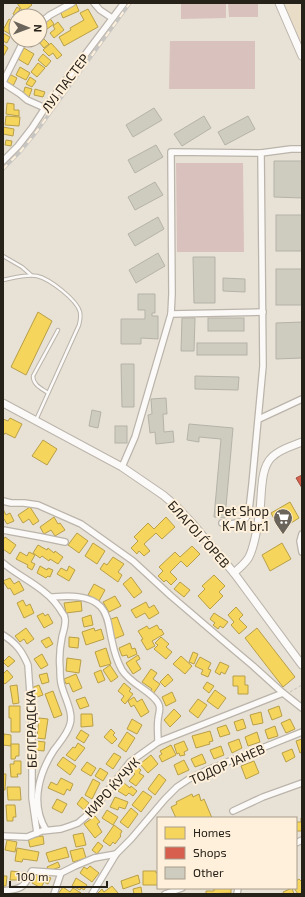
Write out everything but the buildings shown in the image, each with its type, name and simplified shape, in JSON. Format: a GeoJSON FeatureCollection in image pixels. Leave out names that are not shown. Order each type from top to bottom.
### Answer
{"type":"FeatureCollection","features":[{"type":"Feature","properties":{"kind":"main road"},"geometry":{"type":"LineString","coordinates":[[279,3],[301,51]]}},
{"type":"Feature","properties":{"kind":"main road","name":"БЛАГОЈ ЃОРЕВ"},"geometry":{"type":"LineString","coordinates":[[3,403],[122,467],[163,495],[176,506],[234,573],[302,665]]}},
{"type":"Feature","properties":{"kind":"main road"},"geometry":{"type":"LineString","coordinates":[[234,573],[249,557],[255,537],[260,510],[263,478],[267,463],[278,452],[302,442]]}},
{"type":"Feature","properties":{"kind":"street"},"geometry":{"type":"LineString","coordinates":[[48,17],[72,3]]}},
{"type":"Feature","properties":{"kind":"street"},"geometry":{"type":"LineString","coordinates":[[94,3],[100,10],[112,18]]}},
{"type":"Feature","properties":{"kind":"street","name":"ЛУЈ ПАСТЕР"},"geometry":{"type":"LineString","coordinates":[[3,161],[18,146],[32,128],[45,108],[124,3]]}},
{"type":"Feature","properties":{"kind":"street"},"geometry":{"type":"LineString","coordinates":[[21,48],[3,83],[27,100],[45,108]]}},
{"type":"Feature","properties":{"kind":"street"},"geometry":{"type":"LineString","coordinates":[[122,467],[135,437],[171,314],[171,152],[262,152],[302,149]]}},
{"type":"Feature","properties":{"kind":"street"},"geometry":{"type":"LineString","coordinates":[[222,523],[231,524],[241,522],[246,518],[249,510],[263,366],[262,152]]}},
{"type":"Feature","properties":{"kind":"street"},"geometry":{"type":"LineString","coordinates":[[171,314],[263,312]]}},
{"type":"Feature","properties":{"kind":"street"},"geometry":{"type":"LineString","coordinates":[[258,419],[302,400]]}},
{"type":"Feature","properties":{"kind":"street"},"geometry":{"type":"LineString","coordinates":[[3,501],[38,505],[81,524],[133,562],[302,708]]}},
{"type":"Feature","properties":{"kind":"street"},"geometry":{"type":"LineString","coordinates":[[3,530],[18,534],[41,536],[65,542]]}},
{"type":"Feature","properties":{"kind":"street"},"geometry":{"type":"LineString","coordinates":[[302,534],[300,541],[302,552]]}},
{"type":"Feature","properties":{"kind":"street"},"geometry":{"type":"LineString","coordinates":[[3,563],[51,597],[65,618],[61,641],[60,682],[70,712],[71,720],[68,730],[43,770],[40,782],[38,808],[41,820],[46,830]]}},
{"type":"Feature","properties":{"kind":"street"},"geometry":{"type":"LineString","coordinates":[[51,597],[80,597],[96,603],[101,607],[106,616],[116,658],[123,672],[128,678],[151,694],[159,705],[160,708],[157,730],[158,742]]}},
{"type":"Feature","properties":{"kind":"street","name":"БЕЛГРАДСКА"},"geometry":{"type":"LineString","coordinates":[[3,635],[16,644],[25,657],[28,665],[32,722],[32,798],[37,833]]}},
{"type":"Feature","properties":{"kind":"street","name":"КИРО ЌУЧУК"},"geometry":{"type":"LineString","coordinates":[[3,836],[27,836],[46,830],[61,829],[78,823],[86,817],[99,802],[130,762],[158,742],[284,694]]}},
{"type":"Feature","properties":{"kind":"street","name":"ТОДОР ЈАНЕВ"},"geometry":{"type":"LineString","coordinates":[[92,894],[116,854],[131,839],[165,799],[178,787],[189,779],[205,771],[302,732]]}},
{"type":"Feature","properties":{"kind":"street"},"geometry":{"type":"LineString","coordinates":[[233,811],[263,797],[302,783]]}},
{"type":"Feature","properties":{"kind":"street"},"geometry":{"type":"LineString","coordinates":[[3,891],[12,890],[25,884],[32,871],[61,873],[94,858],[116,854]]}},
{"type":"Feature","properties":{"kind":"street"},"geometry":{"type":"LineString","coordinates":[[54,894],[61,873]]}},
{"type":"Feature","properties":{"kind":"street"},"geometry":{"type":"LineString","coordinates":[[165,894],[179,889]]}},
{"type":"Feature","properties":{"kind":"lane"},"geometry":{"type":"LineString","coordinates":[[3,256],[22,267],[32,276]]}},
{"type":"Feature","properties":{"kind":"lane"},"geometry":{"type":"LineString","coordinates":[[3,280],[37,276],[49,281],[64,292],[78,307],[80,312],[79,325],[36,420]]}},
{"type":"Feature","properties":{"kind":"lane"},"geometry":{"type":"LineString","coordinates":[[48,393],[35,384],[33,376],[58,330]]}},
{"type":"Feature","properties":{"kind":"path"},"geometry":{"type":"LineString","coordinates":[[284,694],[302,685]]}},
{"type":"Feature","properties":{"kind":"shaded area"},"geometry":{"type":"Polygon","coordinates":[[[181,3],[226,3],[226,18],[181,19],[181,3]]]}},
{"type":"Feature","properties":{"kind":"shaded area"},"geometry":{"type":"Polygon","coordinates":[[[228,3],[258,3],[258,17],[229,17],[228,3]]]}},
{"type":"Feature","properties":{"kind":"shaded area"},"geometry":{"type":"Polygon","coordinates":[[[279,3],[302,3],[302,56],[279,3]]]}},
{"type":"Feature","properties":{"kind":"shaded area"},"geometry":{"type":"Polygon","coordinates":[[[170,41],[255,41],[255,89],[169,89],[170,41]]]}},
{"type":"Feature","properties":{"kind":"shaded area"},"geometry":{"type":"Polygon","coordinates":[[[176,163],[243,163],[244,252],[177,252],[176,163]]]}},
{"type":"Feature","properties":{"kind":"railway"},"geometry":{"type":"LineString","coordinates":[[3,169],[34,135],[130,3]]}},
{"type":"Feature","properties":{"kind":"place","name":"Pet Shop K-M br.1"},"geometry":{"type":"Point","coordinates":[283,535]}}]}
